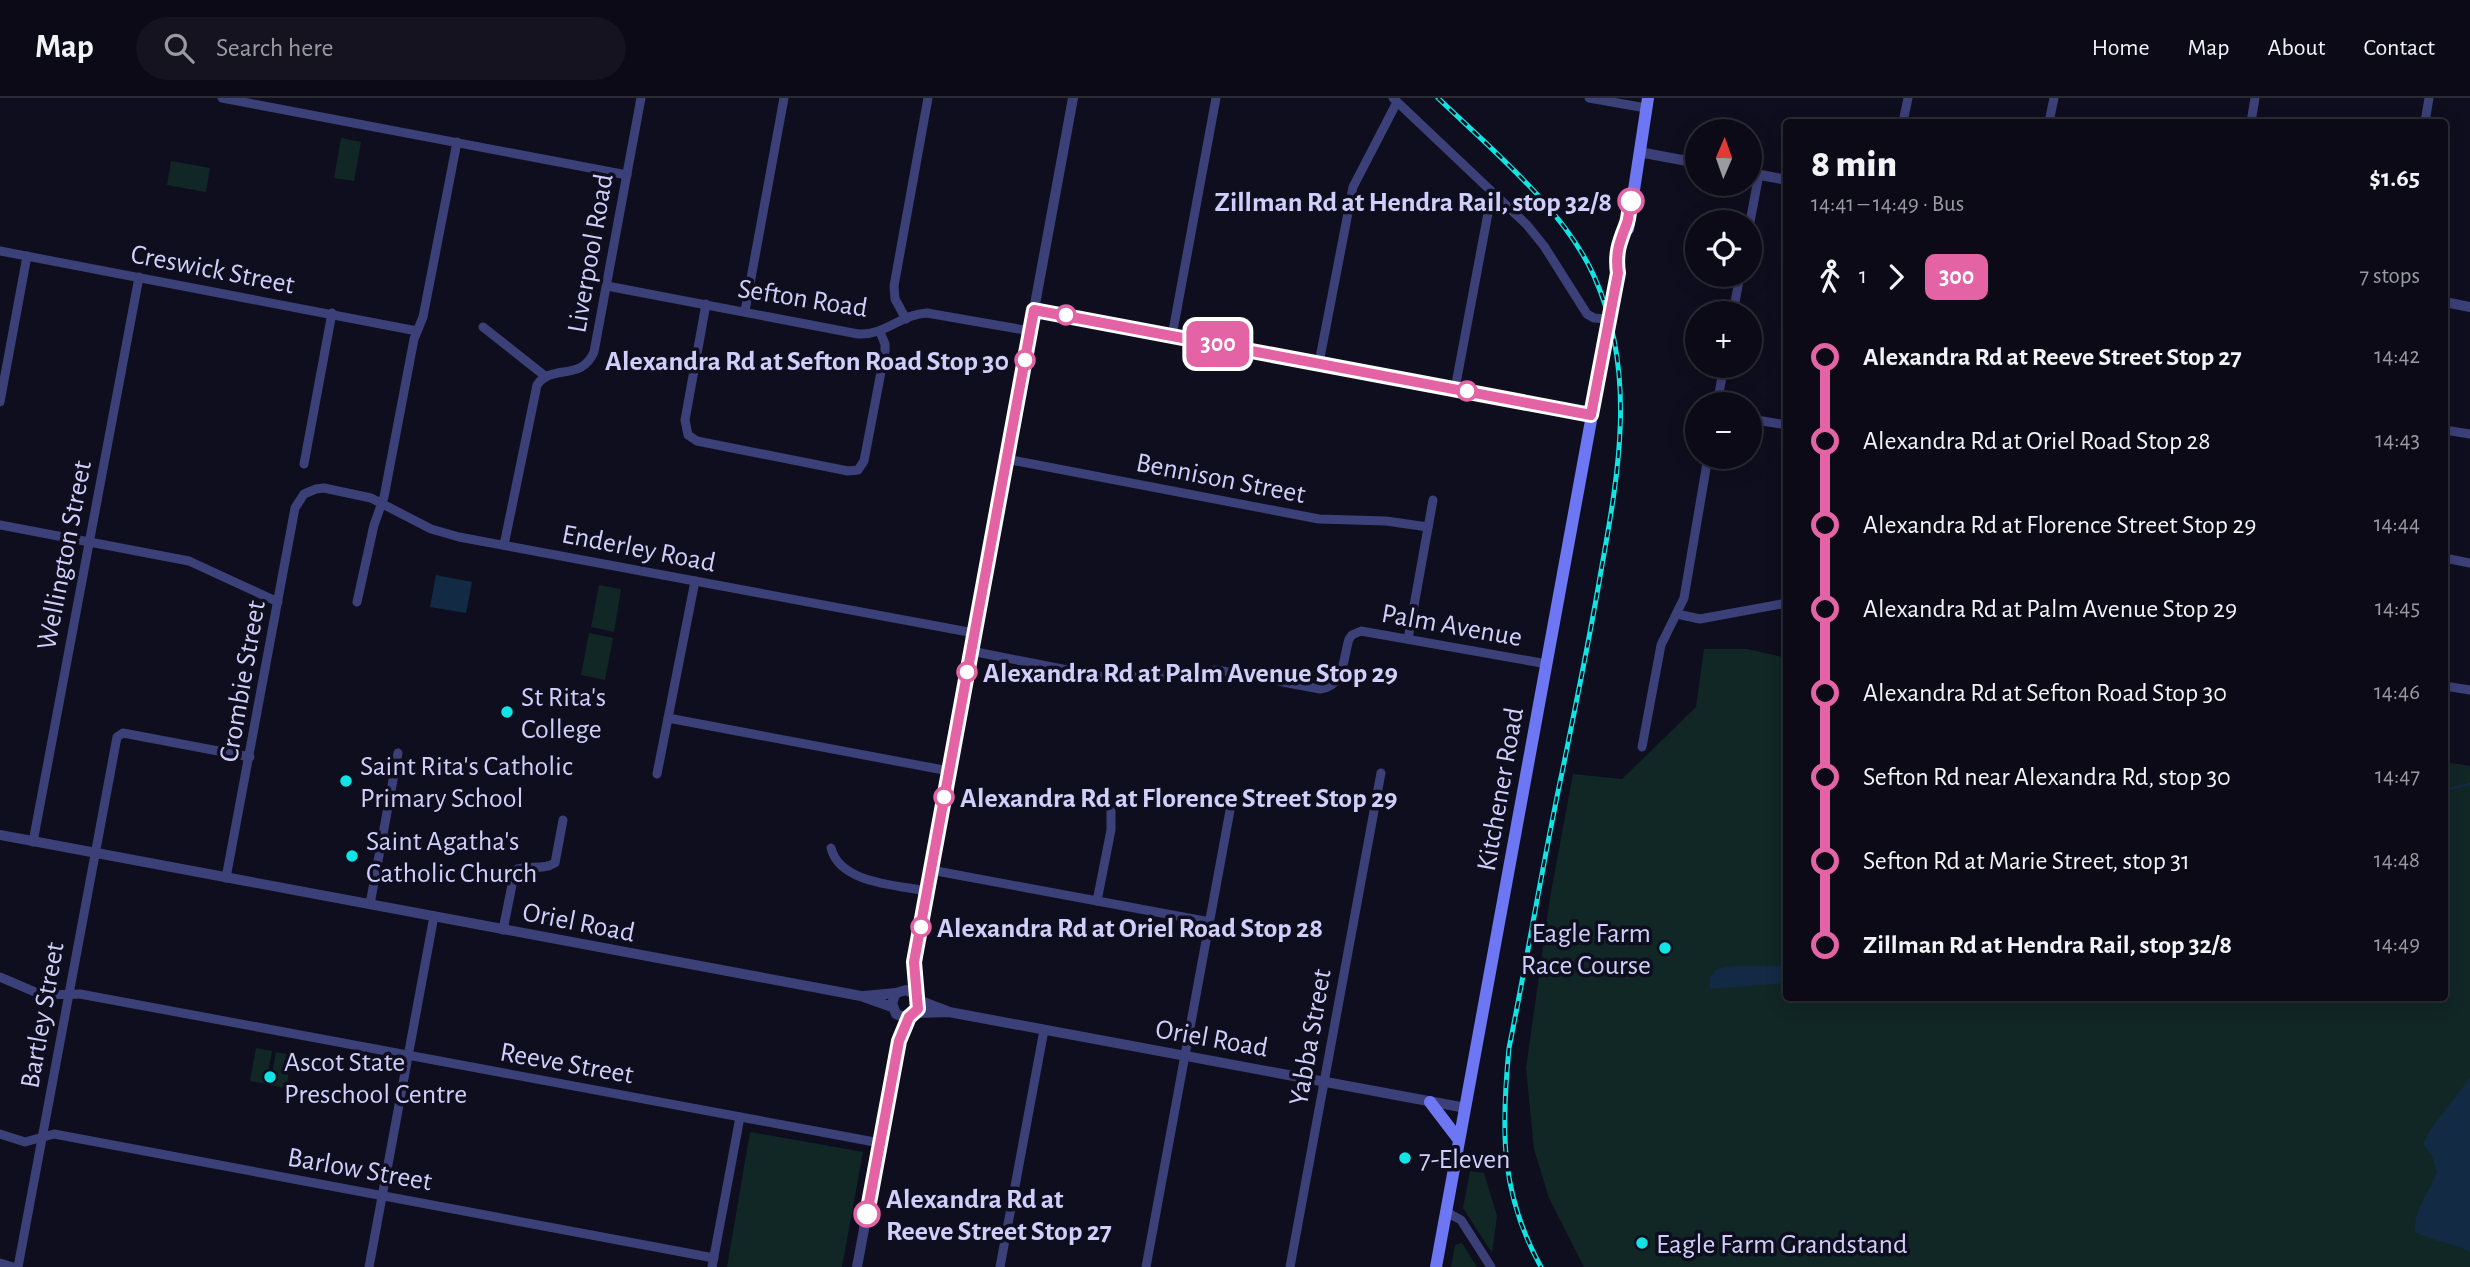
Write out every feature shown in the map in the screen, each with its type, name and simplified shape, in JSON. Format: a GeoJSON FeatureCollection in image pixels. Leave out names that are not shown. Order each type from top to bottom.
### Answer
{"type":"FeatureCollection","features":[{"type":"Feature","properties":{"kind":"main road","name":"Kitchener Road"},"geometry":{"type":"LineString","coordinates":[[1436,1267],[1591,415],[1618,273],[1626,248],[1627,224],[1647,103]]}},
{"type":"Feature","properties":{"kind":"main road"},"geometry":{"type":"LineString","coordinates":[[1430,1102],[1459,1140]]}},
{"type":"Feature","properties":{"kind":"street"},"geometry":{"type":"LineString","coordinates":[[222,98],[627,175]]}},
{"type":"Feature","properties":{"kind":"street","name":"Liverpool Road"},"geometry":{"type":"LineString","coordinates":[[545,376],[576,370],[591,359],[641,98]]}},
{"type":"Feature","properties":{"kind":"street"},"geometry":{"type":"LineString","coordinates":[[746,311],[784,98]]}},
{"type":"Feature","properties":{"kind":"street"},"geometry":{"type":"LineString","coordinates":[[906,319],[895,299],[894,286],[928,98]]}},
{"type":"Feature","properties":{"kind":"street"},"geometry":{"type":"LineString","coordinates":[[857,1267],[899,1041],[912,1015],[917,997],[914,962],[1073,98]]}},
{"type":"Feature","properties":{"kind":"street"},"geometry":{"type":"LineString","coordinates":[[1172,336],[1216,98]]}},
{"type":"Feature","properties":{"kind":"street"},"geometry":{"type":"LineString","coordinates":[[1588,98],[1647,103]]}},
{"type":"Feature","properties":{"kind":"street"},"geometry":{"type":"LineString","coordinates":[[1904,119],[1908,98]]}},
{"type":"Feature","properties":{"kind":"street"},"geometry":{"type":"LineString","coordinates":[[2050,119],[2054,98]]}},
{"type":"Feature","properties":{"kind":"street"},"geometry":{"type":"LineString","coordinates":[[2252,119],[2255,98]]}},
{"type":"Feature","properties":{"kind":"street"},"geometry":{"type":"LineString","coordinates":[[2426,119],[2429,98]]}},
{"type":"Feature","properties":{"kind":"street"},"geometry":{"type":"LineString","coordinates":[[1319,363],[1353,187],[1395,100],[1536,234],[1587,314],[1594,318],[1609,319]]}},
{"type":"Feature","properties":{"kind":"street"},"geometry":{"type":"LineString","coordinates":[[358,602],[374,525],[382,502],[417,331],[424,317],[457,142]]}},
{"type":"Feature","properties":{"kind":"street"},"geometry":{"type":"LineString","coordinates":[[1639,152],[1685,161]]}},
{"type":"Feature","properties":{"kind":"street"},"geometry":{"type":"LineString","coordinates":[[1762,175],[1783,179]]}},
{"type":"Feature","properties":{"kind":"street"},"geometry":{"type":"LineString","coordinates":[[1455,388],[1492,192]]}},
{"type":"Feature","properties":{"kind":"street","name":"Creswick Street"},"geometry":{"type":"LineString","coordinates":[[0,251],[417,331]]}},
{"type":"Feature","properties":{"kind":"street"},"geometry":{"type":"LineString","coordinates":[[0,402],[27,256]]}},
{"type":"Feature","properties":{"kind":"street","name":"Wellington Street"},"geometry":{"type":"LineString","coordinates":[[33,842],[139,277]]}},
{"type":"Feature","properties":{"kind":"street","name":"Sefton Road"},"geometry":{"type":"LineString","coordinates":[[607,286],[858,334],[880,332],[906,319],[927,313],[1030,331]]}},
{"type":"Feature","properties":{"kind":"street"},"geometry":{"type":"LineString","coordinates":[[2448,303],[2470,307]]}},
{"type":"Feature","properties":{"kind":"street"},"geometry":{"type":"LineString","coordinates":[[706,304],[685,420],[688,435],[697,441],[848,471],[858,470],[864,461],[885,351],[880,332]]}},
{"type":"Feature","properties":{"kind":"street"},"geometry":{"type":"LineString","coordinates":[[1034,310],[1591,415]]}},
{"type":"Feature","properties":{"kind":"street"},"geometry":{"type":"LineString","coordinates":[[304,464],[332,313]]}},
{"type":"Feature","properties":{"kind":"street"},"geometry":{"type":"LineString","coordinates":[[483,327],[545,376],[534,393],[504,545]]}},
{"type":"Feature","properties":{"kind":"street"},"geometry":{"type":"LineString","coordinates":[[1762,421],[1783,424]]}},
{"type":"Feature","properties":{"kind":"street"},"geometry":{"type":"LineString","coordinates":[[2448,430],[2470,434]]}},
{"type":"Feature","properties":{"kind":"street","name":"Bennison Street"},"geometry":{"type":"LineString","coordinates":[[1006,459],[1319,519],[1385,521],[1428,527]]}},
{"type":"Feature","properties":{"kind":"street"},"geometry":{"type":"LineString","coordinates":[[1642,747],[1661,645],[1684,598],[1706,469]]}},
{"type":"Feature","properties":{"kind":"street","name":"Enderley Road"},"geometry":{"type":"LineString","coordinates":[[304,494],[324,488],[372,498],[438,532],[974,633]]}},
{"type":"Feature","properties":{"kind":"street","name":"Crombie Street"},"geometry":{"type":"LineString","coordinates":[[226,878],[295,508],[304,494]]}},
{"type":"Feature","properties":{"kind":"street"},"geometry":{"type":"LineString","coordinates":[[1408,639],[1433,500]]}},
{"type":"Feature","properties":{"kind":"street"},"geometry":{"type":"LineString","coordinates":[[0,525],[189,561],[278,602]]}},
{"type":"Feature","properties":{"kind":"street"},"geometry":{"type":"LineString","coordinates":[[2448,559],[2470,563]]}},
{"type":"Feature","properties":{"kind":"street"},"geometry":{"type":"LineString","coordinates":[[657,774],[695,581]]}},
{"type":"Feature","properties":{"kind":"street"},"geometry":{"type":"LineString","coordinates":[[1677,614],[1690,619],[1700,619],[1783,604]]}},
{"type":"Feature","properties":{"kind":"street","name":"Palm Avenue"},"geometry":{"type":"LineString","coordinates":[[971,651],[1114,679],[1217,670],[1320,689],[1332,685],[1339,678],[1347,644],[1355,633],[1364,632],[1547,664]]}},
{"type":"Feature","properties":{"kind":"street"},"geometry":{"type":"LineString","coordinates":[[2448,687],[2470,691]]}},
{"type":"Feature","properties":{"kind":"street"},"geometry":{"type":"LineString","coordinates":[[668,718],[949,771]]}},
{"type":"Feature","properties":{"kind":"street","name":"Bartley Street"},"geometry":{"type":"LineString","coordinates":[[15,1267],[117,737],[120,733],[250,757]]}},
{"type":"Feature","properties":{"kind":"street"},"geometry":{"type":"LineString","coordinates":[[370,904],[398,753]]}},
{"type":"Feature","properties":{"kind":"street","name":"Yabba Street"},"geometry":{"type":"LineString","coordinates":[[1290,1267],[1381,773]]}},
{"type":"Feature","properties":{"kind":"street"},"geometry":{"type":"LineString","coordinates":[[1146,1267],[1231,805]]}},
{"type":"Feature","properties":{"kind":"street"},"geometry":{"type":"LineString","coordinates":[[1097,901],[1111,830],[1111,810]]}},
{"type":"Feature","properties":{"kind":"street"},"geometry":{"type":"LineString","coordinates":[[503,930],[515,870],[525,867],[545,868],[555,863],[563,820]]}},
{"type":"Feature","properties":{"kind":"street","name":"Oriel Road"},"geometry":{"type":"LineString","coordinates":[[0,835],[861,996],[894,1010]]}},
{"type":"Feature","properties":{"kind":"street"},"geometry":{"type":"LineString","coordinates":[[831,848],[835,859],[858,878],[927,891]]}},
{"type":"Feature","properties":{"kind":"street"},"geometry":{"type":"LineString","coordinates":[[931,870],[1210,922]]}},
{"type":"Feature","properties":{"kind":"street"},"geometry":{"type":"LineString","coordinates":[[369,1267],[434,916]]}},
{"type":"Feature","properties":{"kind":"street"},"geometry":{"type":"LineString","coordinates":[[899,1041],[892,1000],[914,962]]}},
{"type":"Feature","properties":{"kind":"street","name":"Reeve Street"},"geometry":{"type":"LineString","coordinates":[[0,977],[42,995],[80,994],[880,1143]]}},
{"type":"Feature","properties":{"kind":"street"},"geometry":{"type":"LineString","coordinates":[[899,992],[910,991],[917,997]]}},
{"type":"Feature","properties":{"kind":"street","name":"Oriel Road"},"geometry":{"type":"LineString","coordinates":[[861,996],[899,992]]}},
{"type":"Feature","properties":{"kind":"street","name":"Oriel Road"},"geometry":{"type":"LineString","coordinates":[[917,997],[949,1012],[1465,1108]]}},
{"type":"Feature","properties":{"kind":"street"},"geometry":{"type":"LineString","coordinates":[[894,1010],[912,1015]]}},
{"type":"Feature","properties":{"kind":"street","name":"Oriel Road"},"geometry":{"type":"LineString","coordinates":[[912,1015],[949,1012]]}},
{"type":"Feature","properties":{"kind":"street"},"geometry":{"type":"LineString","coordinates":[[1000,1267],[1044,1030]]}},
{"type":"Feature","properties":{"kind":"street"},"geometry":{"type":"LineString","coordinates":[[713,1262],[740,1117]]}},
{"type":"Feature","properties":{"kind":"street","name":"Barlow Street"},"geometry":{"type":"LineString","coordinates":[[0,1134],[25,1142],[54,1134],[382,1195],[713,1262]]}},
{"type":"Feature","properties":{"kind":"street"},"geometry":{"type":"LineString","coordinates":[[1446,1212],[1461,1220],[1491,1267]]}},
{"type":"Feature","properties":{"kind":"street"},"geometry":{"type":"LineString","coordinates":[[0,1264],[15,1267]]}},
{"type":"Feature","properties":{"kind":"green space"},"geometry":{"type":"Polygon","coordinates":[[[341,138],[361,142],[354,181],[334,178],[341,138]]]}},
{"type":"Feature","properties":{"kind":"green space"},"geometry":{"type":"Polygon","coordinates":[[[171,161],[210,168],[206,192],[167,185],[171,161]]]}},
{"type":"Feature","properties":{"kind":"green space"},"geometry":{"type":"Polygon","coordinates":[[[599,585],[621,589],[614,632],[591,627],[599,585]]]}},
{"type":"Feature","properties":{"kind":"green space"},"geometry":{"type":"Polygon","coordinates":[[[589,633],[613,638],[605,680],[581,675],[589,633]]]}},
{"type":"Feature","properties":{"kind":"green space","name":"Eagle Farm Race Course"},"geometry":{"type":"Polygon","coordinates":[[[1704,649],[1747,649],[1783,657],[1783,1001],[2448,1001],[2448,762],[2470,766],[2470,1267],[1584,1267],[1549,1198],[1534,1149],[1526,1068],[1550,898],[1573,774],[1622,779],[1696,707],[1704,649]]]}},
{"type":"Feature","properties":{"kind":"green space"},"geometry":{"type":"Polygon","coordinates":[[[256,1048],[272,1051],[266,1084],[250,1081],[256,1048]]]}},
{"type":"Feature","properties":{"kind":"green space"},"geometry":{"type":"Polygon","coordinates":[[[276,1052],[292,1055],[286,1088],[270,1085],[276,1052]]]}},
{"type":"Feature","properties":{"kind":"green space"},"geometry":{"type":"Polygon","coordinates":[[[750,1132],[863,1152],[842,1267],[727,1267],[750,1132]]]}},
{"type":"Feature","properties":{"kind":"green space"},"geometry":{"type":"Polygon","coordinates":[[[1470,1171],[1484,1173],[1497,1216],[1492,1253],[1463,1208],[1470,1171]]]}},
{"type":"Feature","properties":{"kind":"green space"},"geometry":{"type":"Polygon","coordinates":[[[1462,1243],[1477,1267],[1451,1267],[1455,1245],[1462,1243]]]}},
{"type":"Feature","properties":{"kind":"water"},"geometry":{"type":"Polygon","coordinates":[[[436,575],[472,582],[466,613],[430,607],[436,575]]]}},
{"type":"Feature","properties":{"kind":"water"},"geometry":{"type":"Polygon","coordinates":[[[1732,966],[1783,966],[1783,983],[1710,989],[1710,977],[1717,969],[1732,966]]]}},
{"type":"Feature","properties":{"kind":"water"},"geometry":{"type":"Polygon","coordinates":[[[2470,1078],[2470,1252],[2415,1232],[2415,1223],[2419,1208],[2437,1172],[2432,1156],[2423,1144],[2430,1130],[2470,1078]]]}},
{"type":"Feature","properties":{"kind":"waterway"},"geometry":{"type":"LineString","coordinates":[[2448,789],[2470,784]]}},
{"type":"Feature","properties":{"kind":"railway"},"geometry":{"type":"LineString","coordinates":[[1438,98],[1545,203],[1581,251],[1594,276],[1607,312],[1616,349],[1620,385],[1618,459],[1608,534],[1509,1048],[1505,1106],[1507,1160],[1518,1213],[1541,1267]]}},
{"type":"Feature","properties":{"kind":"bus line","name":"300"},"geometry":{"type":"LineString","coordinates":[[867,1214],[899,1041],[909,1017],[915,1013],[919,1004],[914,962],[1034,310],[1591,415],[1618,273],[1616,262],[1631,201]]}},
{"type":"Feature","properties":{"kind":"place","name":"Zillman Rd at Hendra Rail, stop 32/8"},"geometry":{"type":"Point","coordinates":[1631,201]}},
{"type":"Feature","properties":{"kind":"place","name":"Alexandra Rd at Sefton Road Stop 30"},"geometry":{"type":"Point","coordinates":[1025,360]}},
{"type":"Feature","properties":{"kind":"place","name":"Alexandra Rd at Palm Avenue Stop 29"},"geometry":{"type":"Point","coordinates":[967,672]}},
{"type":"Feature","properties":{"kind":"place","name":"St Rita's College"},"geometry":{"type":"Point","coordinates":[507,712]}},
{"type":"Feature","properties":{"kind":"place","name":"Saint Rita's Catholic Primary School"},"geometry":{"type":"Point","coordinates":[346,781]}},
{"type":"Feature","properties":{"kind":"place","name":"Alexandra Rd at Florence Street Stop 29"},"geometry":{"type":"Point","coordinates":[944,797]}},
{"type":"Feature","properties":{"kind":"place","name":"Saint Agatha's Catholic Church"},"geometry":{"type":"Point","coordinates":[352,856]}},
{"type":"Feature","properties":{"kind":"place","name":"Alexandra Rd at Oriel Road Stop 28"},"geometry":{"type":"Point","coordinates":[921,927]}},
{"type":"Feature","properties":{"kind":"place","name":"Eagle Farm Race Course"},"geometry":{"type":"Point","coordinates":[1665,948]}},
{"type":"Feature","properties":{"kind":"place","name":"Ascot State Preschool Centre"},"geometry":{"type":"Point","coordinates":[270,1077]}},
{"type":"Feature","properties":{"kind":"place","name":"7-Eleven"},"geometry":{"type":"Point","coordinates":[1405,1158]}},
{"type":"Feature","properties":{"kind":"place","name":"Alexandra Rd at Reeve Street Stop 27"},"geometry":{"type":"Point","coordinates":[867,1214]}},
{"type":"Feature","properties":{"kind":"place","name":"Eagle Farm Grandstand"},"geometry":{"type":"Point","coordinates":[1642,1243]}}]}
